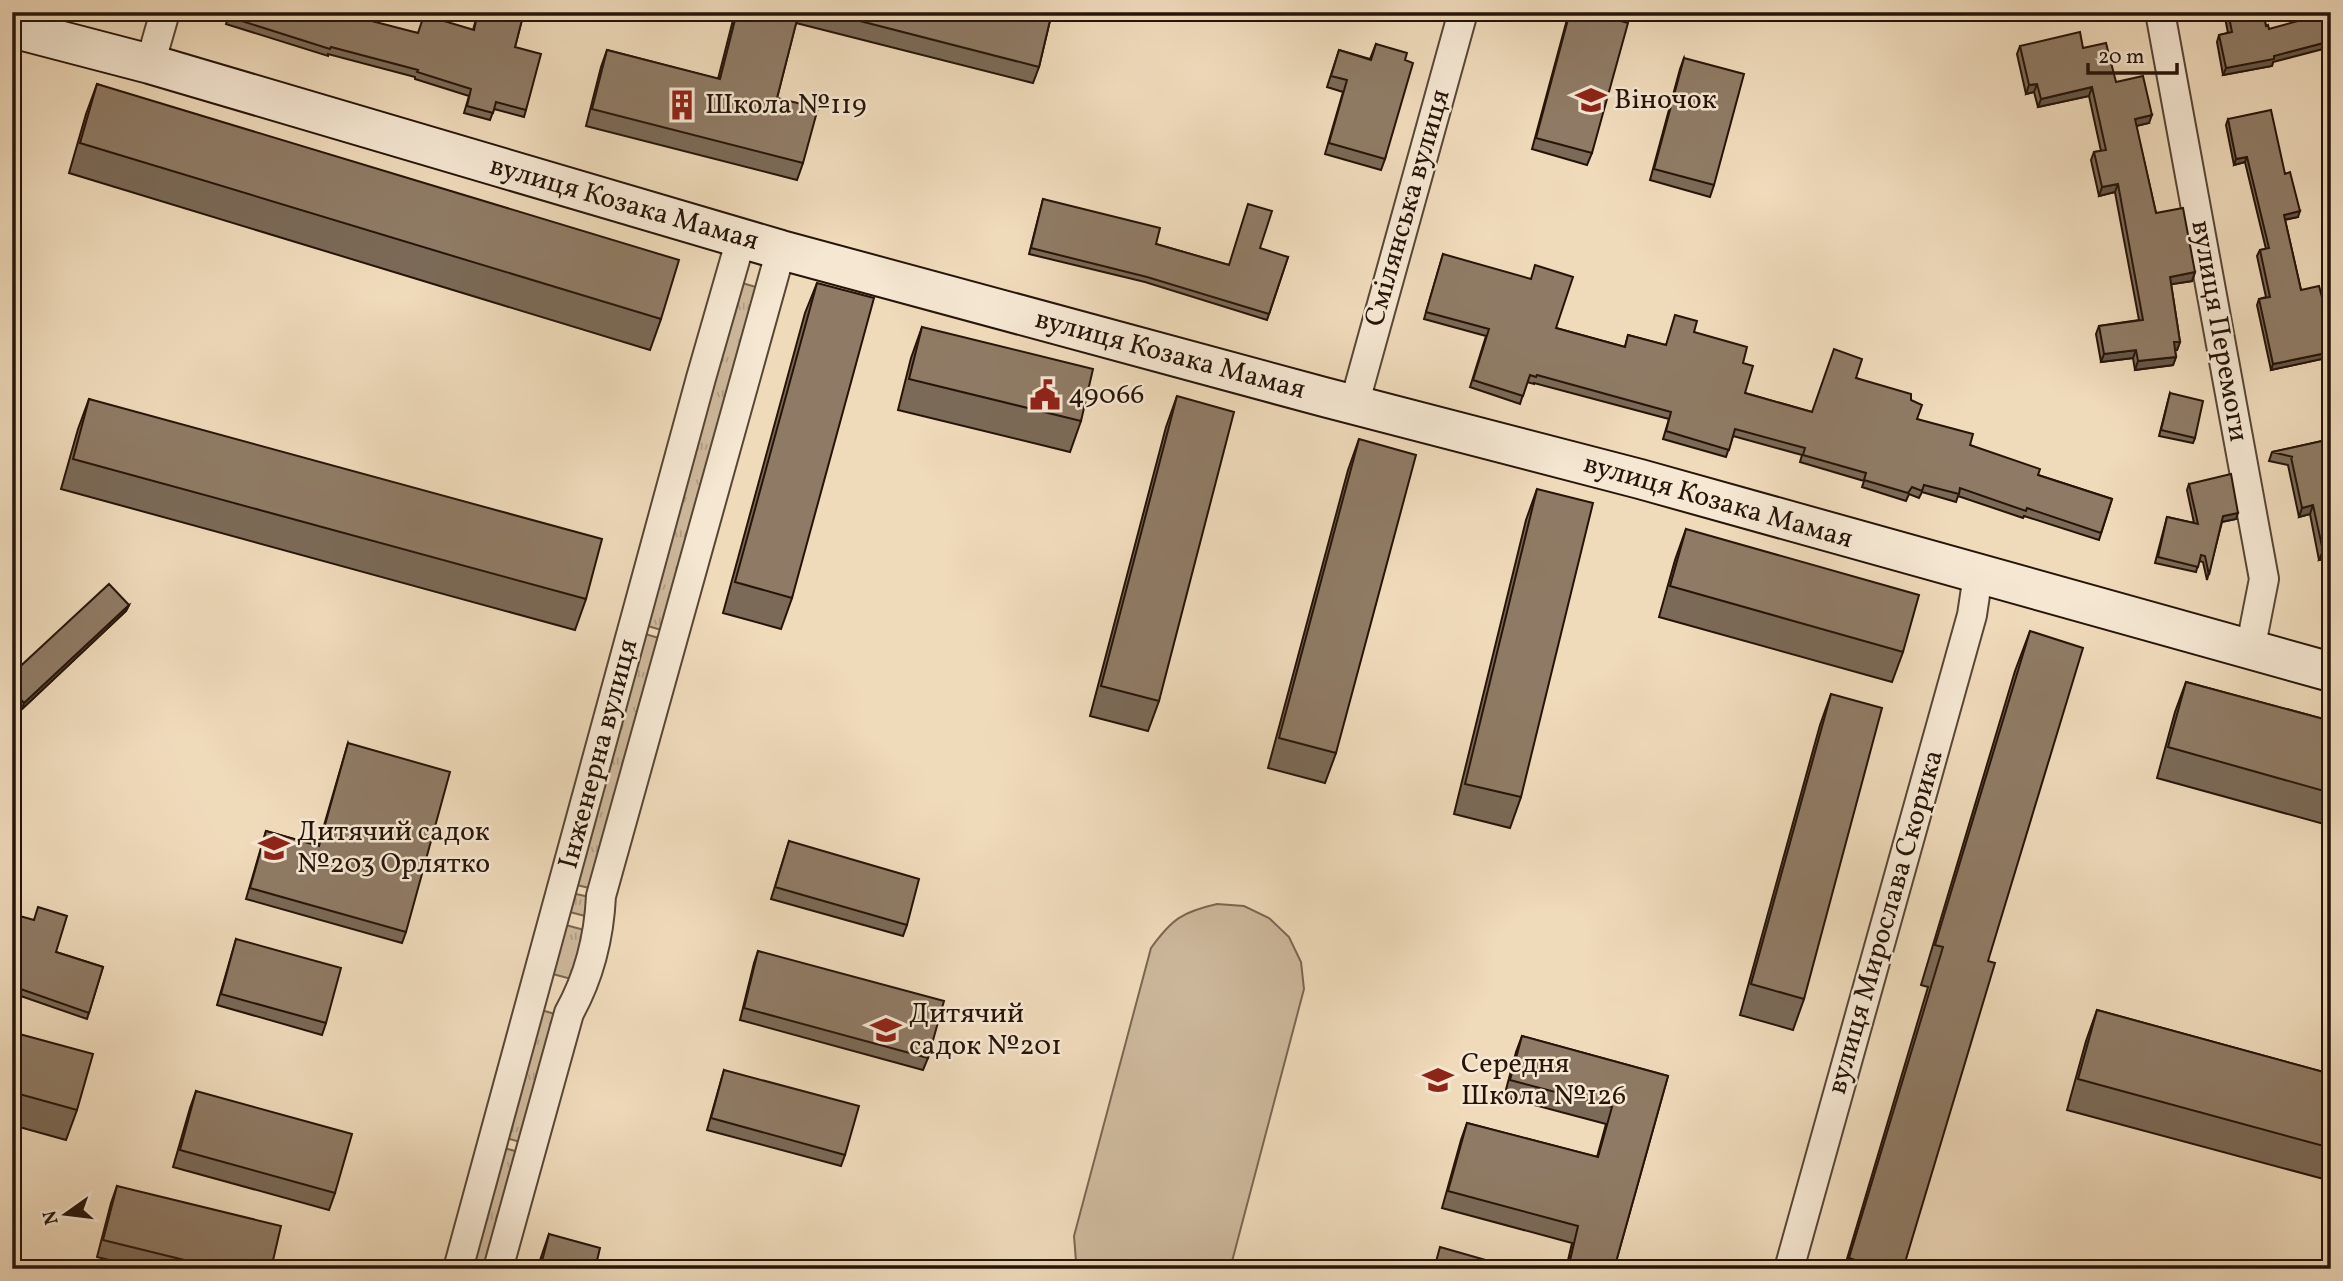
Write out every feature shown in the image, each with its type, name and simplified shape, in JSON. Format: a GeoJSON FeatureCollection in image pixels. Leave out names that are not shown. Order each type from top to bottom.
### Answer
{"type":"FeatureCollection","features":[{"type":"Feature","properties":{"kind":"street"},"geometry":{"type":"LineString","coordinates":[[150,64],[165,12]]}},
{"type":"Feature","properties":{"kind":"street","name":"Смілянська вулиця"},"geometry":{"type":"LineString","coordinates":[[1353,405],[1463,12]]}},
{"type":"Feature","properties":{"kind":"street","name":"вулиця Перемоги"},"geometry":{"type":"LineString","coordinates":[[2160,12],[2264,579],[2250,650]]}},
{"type":"Feature","properties":{"kind":"street","name":"вулиця Козака Мамая"},"geometry":{"type":"LineString","coordinates":[[12,28],[150,64],[780,250],[1353,405],[1640,479],[2331,673]]}},
{"type":"Feature","properties":{"kind":"street","name":"Інженерна вулиця"},"geometry":{"type":"LineString","coordinates":[[458,1269],[741,239]]}},
{"type":"Feature","properties":{"kind":"street","name":"Інженерна вулиця"},"geometry":{"type":"LineString","coordinates":[[498,1269],[569,1013],[582,990],[599,927],[600,896],[780,250]]}},
{"type":"Feature","properties":{"kind":"street","name":"вулиця Мирослава Скорика"},"geometry":{"type":"LineString","coordinates":[[1789,1269],[1972,615],[1978,575]]}},
{"type":"Feature","properties":{"kind":"green space"},"geometry":{"type":"Polygon","coordinates":[[[735,281],[763,289],[668,632],[641,624],[735,281]]]}},
{"type":"Feature","properties":{"kind":"green space"},"geometry":{"type":"Polygon","coordinates":[[[638,632],[666,640],[597,890],[569,883],[638,632]]]}},
{"type":"Feature","properties":{"kind":"green space"},"geometry":{"type":"Polygon","coordinates":[[[567,892],[594,898],[589,917],[562,910],[567,892]]]}},
{"type":"Feature","properties":{"kind":"green space"},"geometry":{"type":"Polygon","coordinates":[[[1217,904],[1244,906],[1269,918],[1289,937],[1301,962],[1304,989],[1230,1269],[1079,1269],[1074,1236],[1151,948],[1179,918],[1217,904]]]}},
{"type":"Feature","properties":{"kind":"green space"},"geometry":{"type":"Polygon","coordinates":[[[558,923],[592,932],[579,981],[545,972],[558,923]]]}},
{"type":"Feature","properties":{"kind":"green space"},"geometry":{"type":"Polygon","coordinates":[[[534,1008],[562,1016],[527,1144],[499,1136],[534,1008]]]}},
{"type":"Feature","properties":{"kind":"green space"},"geometry":{"type":"Polygon","coordinates":[[[496,1146],[523,1153],[492,1269],[462,1269],[496,1146]]]}},
{"type":"Feature","properties":{"kind":"building"},"geometry":{"type":"Polygon","coordinates":[[[231,12],[337,12],[418,33],[424,15],[474,30],[478,12],[499,15],[500,12],[524,12],[515,47],[541,54],[526,110],[496,102],[493,113],[467,106],[471,89],[417,72],[418,70],[331,47],[330,49],[229,17],[231,12]]]}},
{"type":"Feature","properties":{"kind":"building"},"geometry":{"type":"Polygon","coordinates":[[[737,12],[799,12],[777,98],[818,108],[803,163],[592,109],[607,50],[720,79],[737,12]]]}},
{"type":"Feature","properties":{"kind":"building"},"geometry":{"type":"Polygon","coordinates":[[[825,12],[1052,12],[1039,67],[825,12]]]}},
{"type":"Feature","properties":{"kind":"building"},"geometry":{"type":"Polygon","coordinates":[[[1570,12],[1589,12],[1628,23],[1592,153],[1536,138],[1570,12]]]}},
{"type":"Feature","properties":{"kind":"building"},"geometry":{"type":"Polygon","coordinates":[[[2228,12],[2263,12],[2269,29],[2327,13],[2331,25],[2331,41],[2274,56],[2274,59],[2226,68],[2219,35],[2232,32],[2228,12]]]}},
{"type":"Feature","properties":{"kind":"building"},"geometry":{"type":"Polygon","coordinates":[[[2080,32],[2083,48],[2106,43],[2116,82],[2143,76],[2152,115],[2135,119],[2156,213],[2183,208],[2195,272],[2170,277],[2180,342],[2174,342],[2176,357],[2138,361],[2136,350],[2104,354],[2099,326],[2143,320],[2118,184],[2102,187],[2094,152],[2106,150],[2092,87],[2041,99],[2037,84],[2029,85],[2020,46],[2080,32]]]}},
{"type":"Feature","properties":{"kind":"building"},"geometry":{"type":"Polygon","coordinates":[[[1376,44],[1407,53],[1405,60],[1413,63],[1385,159],[1329,143],[1347,80],[1331,76],[1339,50],[1371,60],[1376,44]]]}},
{"type":"Feature","properties":{"kind":"building"},"geometry":{"type":"Polygon","coordinates":[[[1684,58],[1744,74],[1714,185],[1654,169],[1684,58]]]}},
{"type":"Feature","properties":{"kind":"building"},"geometry":{"type":"Polygon","coordinates":[[[12,65],[18,67],[12,86],[12,65]]]}},
{"type":"Feature","properties":{"kind":"building"},"geometry":{"type":"Polygon","coordinates":[[[97,84],[679,260],[661,319],[80,143],[97,84]]]}},
{"type":"Feature","properties":{"kind":"building"},"geometry":{"type":"Polygon","coordinates":[[[2271,110],[2285,174],[2290,172],[2300,211],[2284,215],[2301,290],[2319,286],[2323,301],[2331,300],[2331,352],[2273,364],[2259,299],[2270,297],[2260,250],[2269,248],[2247,157],[2236,159],[2228,119],[2271,110]]]}},
{"type":"Feature","properties":{"kind":"building"},"geometry":{"type":"Polygon","coordinates":[[[1043,199],[1160,228],[1156,244],[1229,265],[1248,204],[1272,211],[1260,248],[1288,257],[1269,314],[1147,277],[1031,248],[1043,199]]]}},
{"type":"Feature","properties":{"kind":"building"},"geometry":{"type":"Polygon","coordinates":[[[1443,254],[1531,279],[1535,265],[1573,277],[1556,328],[1625,347],[1628,335],[1666,345],[1675,315],[1697,321],[1694,332],[1747,347],[1743,363],[1753,366],[1745,393],[1812,412],[1834,349],[1862,359],[1856,378],[1911,394],[1911,400],[1922,405],[1917,419],[1973,434],[1970,445],[2040,469],[2038,475],[2112,499],[2101,533],[1960,488],[1959,494],[1924,485],[1922,491],[1912,487],[1908,493],[1864,480],[1866,473],[1803,455],[1805,448],[1735,429],[1729,450],[1666,431],[1671,412],[1537,375],[1530,375],[1523,396],[1473,380],[1489,329],[1426,312],[1443,254]]]}},
{"type":"Feature","properties":{"kind":"building"},"geometry":{"type":"Polygon","coordinates":[[[817,283],[874,298],[792,598],[735,582],[817,283]]]}},
{"type":"Feature","properties":{"kind":"building"},"geometry":{"type":"Polygon","coordinates":[[[922,327],[1093,369],[1081,421],[909,379],[922,327]]]}},
{"type":"Feature","properties":{"kind":"building"},"geometry":{"type":"Polygon","coordinates":[[[2331,391],[2331,408],[2328,401],[2331,391]]]}},
{"type":"Feature","properties":{"kind":"building"},"geometry":{"type":"Polygon","coordinates":[[[2170,393],[2203,401],[2195,438],[2161,430],[2170,393]]]}},
{"type":"Feature","properties":{"kind":"building"},"geometry":{"type":"Polygon","coordinates":[[[1177,396],[1234,412],[1159,701],[1101,686],[1177,396]]]}},
{"type":"Feature","properties":{"kind":"building"},"geometry":{"type":"Polygon","coordinates":[[[89,399],[602,539],[586,599],[73,459],[89,399]]]}},
{"type":"Feature","properties":{"kind":"building"},"geometry":{"type":"Polygon","coordinates":[[[1359,439],[1416,455],[1336,753],[1279,738],[1359,439]]]}},
{"type":"Feature","properties":{"kind":"building"},"geometry":{"type":"Polygon","coordinates":[[[2331,439],[2331,549],[2323,551],[2313,505],[2302,508],[2293,457],[2272,452],[2331,439]]]}},
{"type":"Feature","properties":{"kind":"building"},"geometry":{"type":"Polygon","coordinates":[[[2231,474],[2238,513],[2223,516],[2209,575],[2205,556],[2201,555],[2198,567],[2158,557],[2167,517],[2198,524],[2189,484],[2231,474]]]}},
{"type":"Feature","properties":{"kind":"building"},"geometry":{"type":"Polygon","coordinates":[[[1537,489],[1593,503],[1521,797],[1465,784],[1537,489]]]}},
{"type":"Feature","properties":{"kind":"building"},"geometry":{"type":"Polygon","coordinates":[[[1686,529],[1919,595],[1903,652],[1670,586],[1686,529]]]}},
{"type":"Feature","properties":{"kind":"building"},"geometry":{"type":"Polygon","coordinates":[[[109,584],[129,605],[24,703],[12,690],[12,674],[109,584]]]}},
{"type":"Feature","properties":{"kind":"building"},"geometry":{"type":"Polygon","coordinates":[[[2030,631],[2083,648],[1988,961],[1995,963],[1903,1269],[1856,1269],[1858,1261],[1849,1258],[1943,947],[1935,945],[2030,631]]]}},
{"type":"Feature","properties":{"kind":"building"},"geometry":{"type":"Polygon","coordinates":[[[2186,682],[2331,721],[2331,793],[2168,747],[2186,682]]]}},
{"type":"Feature","properties":{"kind":"building"},"geometry":{"type":"Polygon","coordinates":[[[1831,694],[1882,708],[1804,999],[1751,984],[1831,694]]]}},
{"type":"Feature","properties":{"kind":"building"},"geometry":{"type":"Polygon","coordinates":[[[348,743],[450,772],[406,932],[250,888],[266,831],[319,846],[348,743]]]}},
{"type":"Feature","properties":{"kind":"building"},"geometry":{"type":"Polygon","coordinates":[[[789,841],[919,879],[907,925],[775,887],[789,841]]]}},
{"type":"Feature","properties":{"kind":"building"},"geometry":{"type":"Polygon","coordinates":[[[38,907],[67,916],[56,952],[103,967],[89,1013],[12,986],[12,926],[16,915],[34,920],[38,907]]]}},
{"type":"Feature","properties":{"kind":"building"},"geometry":{"type":"Polygon","coordinates":[[[236,939],[341,968],[326,1023],[221,994],[236,939]]]}},
{"type":"Feature","properties":{"kind":"building"},"geometry":{"type":"Polygon","coordinates":[[[758,951],[944,1001],[928,1058],[744,1008],[758,951]]]}},
{"type":"Feature","properties":{"kind":"building"},"geometry":{"type":"Polygon","coordinates":[[[2097,1010],[2331,1074],[2331,1148],[2078,1079],[2097,1010]]]}},
{"type":"Feature","properties":{"kind":"building"},"geometry":{"type":"Polygon","coordinates":[[[12,1032],[93,1054],[77,1110],[12,1092],[12,1032]]]}},
{"type":"Feature","properties":{"kind":"building"},"geometry":{"type":"Polygon","coordinates":[[[1522,1036],[1668,1076],[1614,1269],[1568,1269],[1578,1226],[1448,1191],[1467,1123],[1598,1157],[1612,1107],[1510,1080],[1522,1036]]]}},
{"type":"Feature","properties":{"kind":"building"},"geometry":{"type":"Polygon","coordinates":[[[724,1070],[859,1106],[845,1155],[711,1118],[724,1070]]]}},
{"type":"Feature","properties":{"kind":"building"},"geometry":{"type":"Polygon","coordinates":[[[196,1091],[352,1134],[335,1193],[180,1150],[196,1091]]]}},
{"type":"Feature","properties":{"kind":"building"},"geometry":{"type":"Polygon","coordinates":[[[117,1186],[281,1226],[271,1269],[221,1269],[103,1240],[117,1186]]]}},
{"type":"Feature","properties":{"kind":"building"},"geometry":{"type":"Polygon","coordinates":[[[549,1234],[600,1248],[595,1269],[540,1269],[549,1234]]]}},
{"type":"Feature","properties":{"kind":"building"},"geometry":{"type":"Polygon","coordinates":[[[1440,1247],[1517,1269],[1434,1269],[1440,1247]]]}},
{"type":"Feature","properties":{"kind":"place","name":"Віночок"},"geometry":{"type":"Point","coordinates":[1591,100]}},
{"type":"Feature","properties":{"kind":"place","name":"Школа №119"},"geometry":{"type":"Point","coordinates":[682,105]}},
{"type":"Feature","properties":{"kind":"place","name":"49066"},"geometry":{"type":"Point","coordinates":[1045,395]}},
{"type":"Feature","properties":{"kind":"place","name":"Дитячий садок №203 Орлятко"},"geometry":{"type":"Point","coordinates":[274,848]}},
{"type":"Feature","properties":{"kind":"place","name":"Дитячий садок №201"},"geometry":{"type":"Point","coordinates":[886,1030]}},
{"type":"Feature","properties":{"kind":"place","name":"Середня Школа №126"},"geometry":{"type":"Point","coordinates":[1438,1080]}}]}
